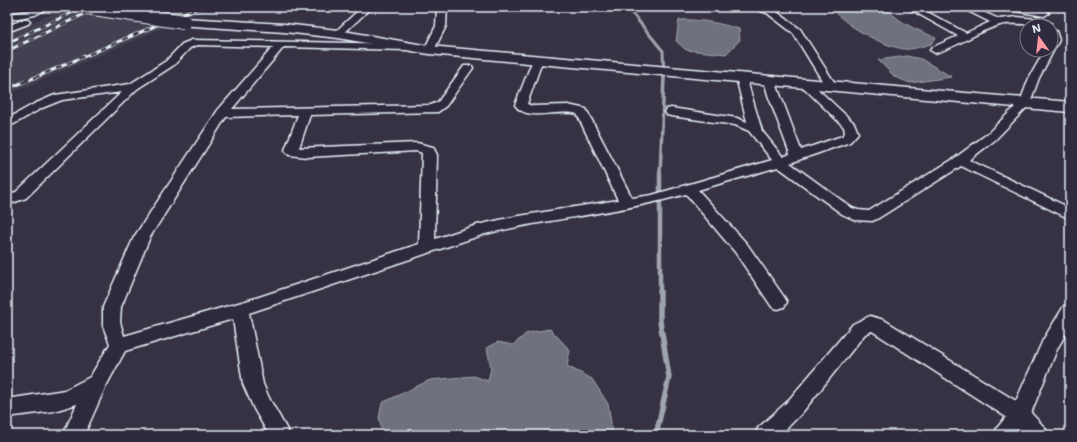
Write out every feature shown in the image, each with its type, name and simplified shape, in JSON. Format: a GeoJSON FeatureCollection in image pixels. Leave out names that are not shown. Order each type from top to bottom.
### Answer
{"type":"FeatureCollection","features":[{"type":"Feature","properties":{"kind":"main road"},"geometry":{"type":"LineString","coordinates":[[87,7],[184,22],[284,28],[338,34],[429,50],[804,82],[1070,107]]}},
{"type":"Feature","properties":{"kind":"street"},"geometry":{"type":"LineString","coordinates":[[7,17],[32,13],[45,7]]}},
{"type":"Feature","properties":{"kind":"street"},"geometry":{"type":"LineString","coordinates":[[338,34],[367,7]]}},
{"type":"Feature","properties":{"kind":"street"},"geometry":{"type":"LineString","coordinates":[[429,50],[441,26],[442,7]]}},
{"type":"Feature","properties":{"kind":"street"},"geometry":{"type":"LineString","coordinates":[[758,7],[765,7]]}},
{"type":"Feature","properties":{"kind":"street"},"geometry":{"type":"LineString","coordinates":[[762,7],[776,15],[797,31],[830,85]]}},
{"type":"Feature","properties":{"kind":"street"},"geometry":{"type":"LineString","coordinates":[[911,7],[966,37]]}},
{"type":"Feature","properties":{"kind":"street"},"geometry":{"type":"LineString","coordinates":[[965,7],[998,22]]}},
{"type":"Feature","properties":{"kind":"street"},"geometry":{"type":"LineString","coordinates":[[1010,7],[1045,10]]}},
{"type":"Feature","properties":{"kind":"street"},"geometry":{"type":"LineString","coordinates":[[935,50],[998,22],[1019,20]]}},
{"type":"Feature","properties":{"kind":"street"},"geometry":{"type":"LineString","coordinates":[[7,29],[25,22]]}},
{"type":"Feature","properties":{"kind":"street"},"geometry":{"type":"LineString","coordinates":[[7,200],[21,195],[133,87],[177,58],[186,46],[190,44],[204,42],[406,47]]}},
{"type":"Feature","properties":{"kind":"street"},"geometry":{"type":"LineString","coordinates":[[119,345],[111,327],[110,316],[112,307],[142,237],[222,114],[281,44]]}},
{"type":"Feature","properties":{"kind":"street"},"geometry":{"type":"LineString","coordinates":[[671,112],[737,122],[753,128],[780,162],[847,211],[855,215],[872,216],[960,161],[991,136],[1025,103],[1034,78],[1046,58]]}},
{"type":"Feature","properties":{"kind":"street"},"geometry":{"type":"LineString","coordinates":[[538,59],[521,105],[528,109],[572,109],[582,112],[627,203]]}},
{"type":"Feature","properties":{"kind":"street"},"geometry":{"type":"LineString","coordinates":[[222,114],[434,109],[442,104],[468,68]]}},
{"type":"Feature","properties":{"kind":"street"},"geometry":{"type":"LineString","coordinates":[[741,77],[756,132]]}},
{"type":"Feature","properties":{"kind":"street"},"geometry":{"type":"LineString","coordinates":[[770,80],[774,95],[797,156]]}},
{"type":"Feature","properties":{"kind":"street"},"geometry":{"type":"LineString","coordinates":[[73,435],[97,383],[119,345],[186,327],[240,310],[482,229],[513,222],[627,203],[670,194],[780,162],[846,139],[851,135],[852,132],[850,126],[804,82]]}},
{"type":"Feature","properties":{"kind":"street"},"geometry":{"type":"LineString","coordinates":[[7,124],[50,100],[74,94],[133,87]]}},
{"type":"Feature","properties":{"kind":"street"},"geometry":{"type":"LineString","coordinates":[[305,111],[292,147],[294,152],[307,154],[417,147],[428,150],[430,155],[427,248]]}},
{"type":"Feature","properties":{"kind":"street"},"geometry":{"type":"LineString","coordinates":[[960,161],[1070,214]]}},
{"type":"Feature","properties":{"kind":"street"},"geometry":{"type":"LineString","coordinates":[[688,188],[741,248],[778,302]]}},
{"type":"Feature","properties":{"kind":"street"},"geometry":{"type":"LineString","coordinates":[[240,310],[253,384],[261,403],[280,435]]}},
{"type":"Feature","properties":{"kind":"street"},"geometry":{"type":"LineString","coordinates":[[1004,435],[1020,415],[1050,345],[1070,311]]}},
{"type":"Feature","properties":{"kind":"street"},"geometry":{"type":"LineString","coordinates":[[765,435],[794,408],[859,329],[870,323],[878,325],[1020,415],[1038,435]]}},
{"type":"Feature","properties":{"kind":"street"},"geometry":{"type":"LineString","coordinates":[[7,408],[54,402],[69,398],[97,383]]}},
{"type":"Feature","properties":{"kind":"shaded area"},"geometry":{"type":"Polygon","coordinates":[[[68,7],[212,7],[7,95],[7,33],[68,7]]]}},
{"type":"Feature","properties":{"kind":"water"},"geometry":{"type":"Polygon","coordinates":[[[830,7],[883,8],[902,22],[936,38],[931,44],[914,48],[904,49],[894,47],[874,39],[853,27],[844,21],[830,7]]]}},
{"type":"Feature","properties":{"kind":"water"},"geometry":{"type":"Polygon","coordinates":[[[679,20],[709,22],[739,29],[740,40],[726,54],[686,50],[676,41],[679,20]]]}},
{"type":"Feature","properties":{"kind":"water"},"geometry":{"type":"Polygon","coordinates":[[[907,56],[921,59],[952,77],[910,83],[895,77],[878,60],[907,56]]]}},
{"type":"Feature","properties":{"kind":"water"},"geometry":{"type":"Polygon","coordinates":[[[550,329],[570,350],[567,366],[592,379],[608,404],[613,435],[383,435],[379,418],[382,403],[430,380],[474,376],[488,381],[491,368],[487,348],[498,342],[513,345],[527,333],[550,329]]]}},
{"type":"Feature","properties":{"kind":"waterway"},"geometry":{"type":"LineString","coordinates":[[627,7],[663,51],[664,77]]}},
{"type":"Feature","properties":{"kind":"waterway"},"geometry":{"type":"LineString","coordinates":[[660,174],[664,77]]}},
{"type":"Feature","properties":{"kind":"waterway"},"geometry":{"type":"LineString","coordinates":[[656,435],[669,377],[660,321],[660,174]]}},
{"type":"Feature","properties":{"kind":"railway"},"geometry":{"type":"LineString","coordinates":[[7,43],[84,7]]}},
{"type":"Feature","properties":{"kind":"railway"},"geometry":{"type":"LineString","coordinates":[[7,51],[99,7]]}},
{"type":"Feature","properties":{"kind":"railway"},"geometry":{"type":"LineString","coordinates":[[34,78],[199,7]]}},
{"type":"Feature","properties":{"kind":"railway"},"geometry":{"type":"LineString","coordinates":[[7,89],[36,77]]}}]}
